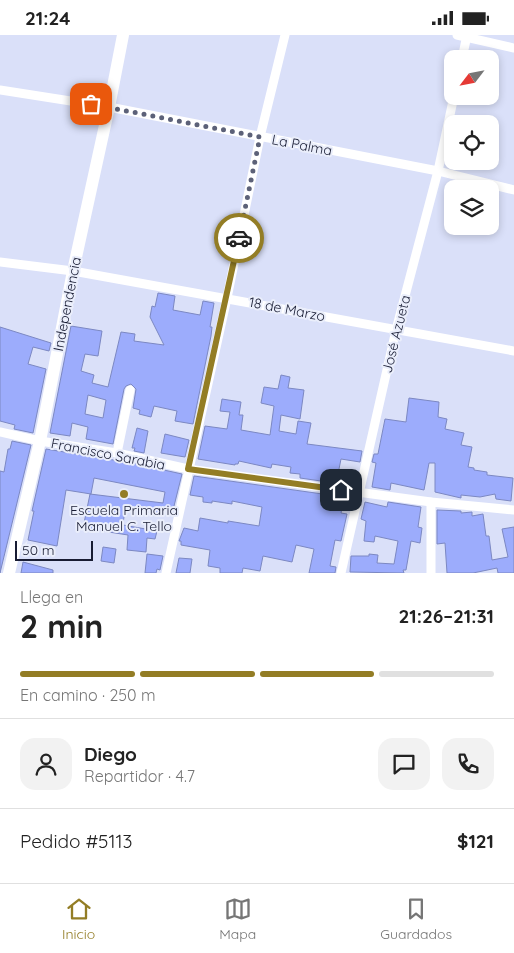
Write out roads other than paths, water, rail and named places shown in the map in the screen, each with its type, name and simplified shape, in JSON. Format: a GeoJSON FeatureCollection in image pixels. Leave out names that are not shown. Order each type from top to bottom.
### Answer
{"type":"FeatureCollection","features":[{"type":"Feature","properties":{"kind":"main road","name":"Independencia"},"geometry":{"type":"LineString","coordinates":[[9,573],[40,441],[73,271],[123,35]]}},
{"type":"Feature","properties":{"kind":"street"},"geometry":{"type":"LineString","coordinates":[[166,573],[227,298],[260,137],[285,35]]}},
{"type":"Feature","properties":{"kind":"street"},"geometry":{"type":"LineString","coordinates":[[463,50],[464,36],[514,48]]}},
{"type":"Feature","properties":{"kind":"street","name":"La Palma"},"geometry":{"type":"LineString","coordinates":[[0,90],[109,107],[438,171],[514,190]]}},
{"type":"Feature","properties":{"kind":"street","name":"José Azueta"},"geometry":{"type":"LineString","coordinates":[[340,573],[360,493],[396,330],[438,171],[452,105]]}},
{"type":"Feature","properties":{"kind":"street","name":"18 de Marzo"},"geometry":{"type":"LineString","coordinates":[[0,262],[73,271],[514,351]]}},
{"type":"Feature","properties":{"kind":"street"},"geometry":{"type":"LineString","coordinates":[[117,453],[130,390]]}},
{"type":"Feature","properties":{"kind":"street","name":"Francisco Sarabia"},"geometry":{"type":"LineString","coordinates":[[0,432],[40,441],[117,453],[188,469],[360,493],[514,511]]}},
{"type":"Feature","properties":{"kind":"street"},"geometry":{"type":"LineString","coordinates":[[431,502],[431,573]]}},
{"type":"Feature","properties":{"kind":"place","name":"Escuela Primaria Manuel C. Tello"},"geometry":{"type":"Point","coordinates":[124,494]}}]}
